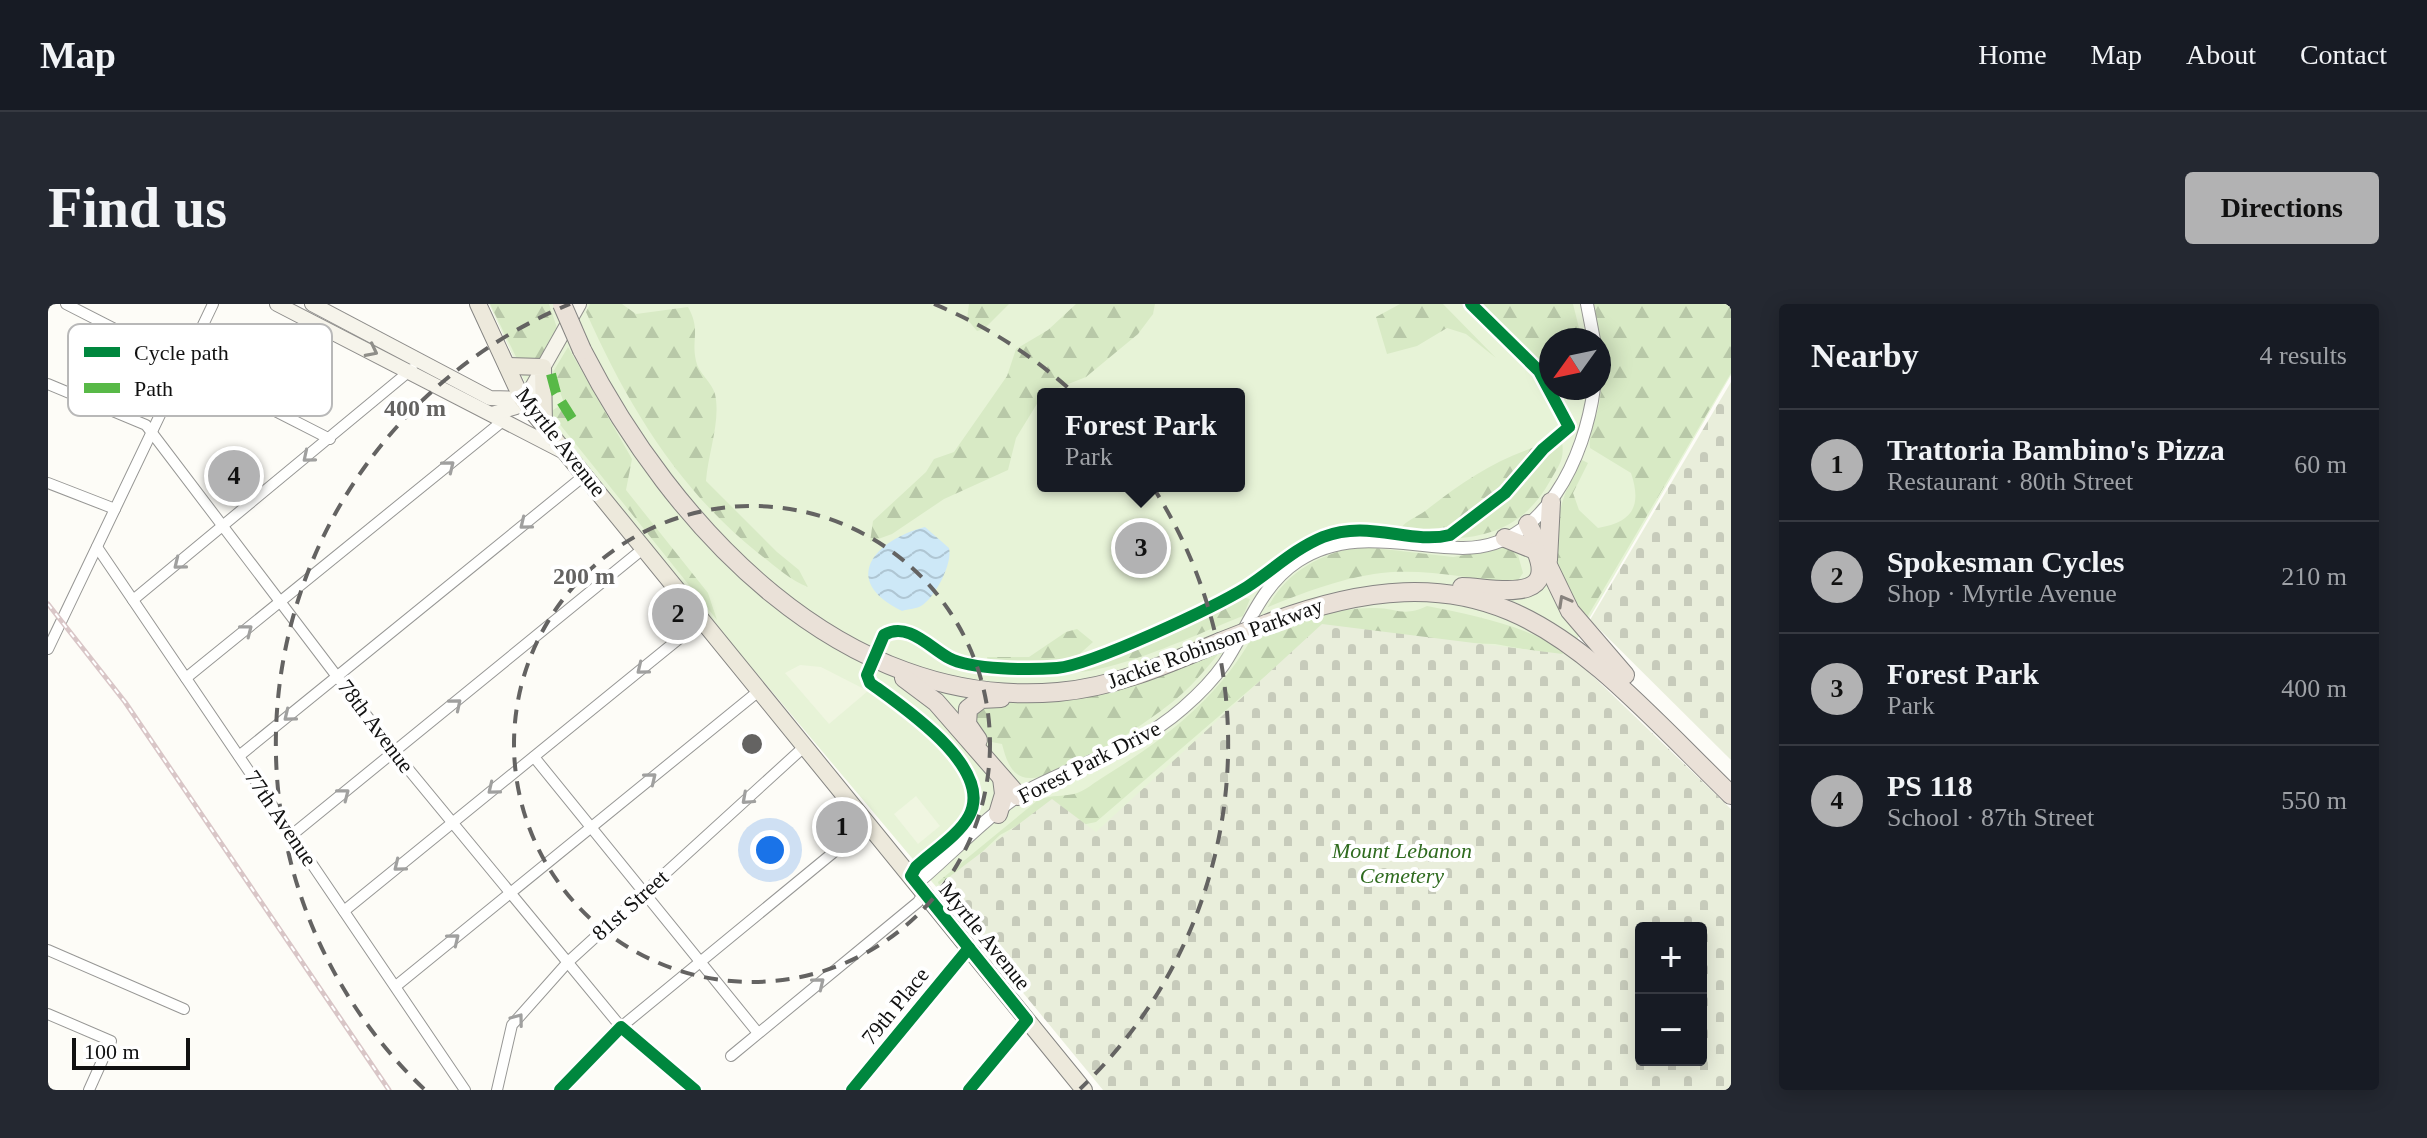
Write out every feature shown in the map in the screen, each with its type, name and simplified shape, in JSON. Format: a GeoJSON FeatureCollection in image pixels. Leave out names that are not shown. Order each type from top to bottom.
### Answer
{"type":"FeatureCollection","features":[{"type":"Feature","properties":{"kind":"highway","name":"Jackie Robinson Parkway"},"geometry":{"type":"LineString","coordinates":[[562,304],[643,453],[719,545],[805,618],[871,657],[958,686],[1011,693],[1057,692],[1138,675],[1222,636]]}},
{"type":"Feature","properties":{"kind":"highway","name":"Jackie Robinson Parkway"},"geometry":{"type":"LineString","coordinates":[[573,304],[587,347],[642,433],[724,536],[786,592],[833,624],[884,652],[925,668],[970,678],[1048,682],[1116,672],[1222,636],[1328,591],[1360,584],[1419,581],[1462,587],[1517,603],[1582,637],[1731,779]]}},
{"type":"Feature","properties":{"kind":"highway"},"geometry":{"type":"LineString","coordinates":[[1462,587],[1518,592],[1529,588],[1540,572],[1551,502]]}},
{"type":"Feature","properties":{"kind":"highway"},"geometry":{"type":"LineString","coordinates":[[1525,526],[1570,611],[1625,675]]}},
{"type":"Feature","properties":{"kind":"highway"},"geometry":{"type":"LineString","coordinates":[[1505,538],[1542,557]]}},
{"type":"Feature","properties":{"kind":"highway","name":"Jackie Robinson Parkway"},"geometry":{"type":"LineString","coordinates":[[1265,619],[1328,601],[1387,592],[1447,594],[1504,609],[1545,627],[1593,660],[1731,795]]}},
{"type":"Feature","properties":{"kind":"highway"},"geometry":{"type":"LineString","coordinates":[[871,657],[931,698],[1021,795]]}},
{"type":"Feature","properties":{"kind":"highway"},"geometry":{"type":"LineString","coordinates":[[1021,795],[970,731],[967,712],[974,703],[985,698],[1023,698],[1057,692]]}},
{"type":"Feature","properties":{"kind":"highway"},"geometry":{"type":"LineString","coordinates":[[998,814],[1004,794],[1002,778]]}},
{"type":"Feature","properties":{"kind":"main road"},"geometry":{"type":"LineString","coordinates":[[277,304],[321,324]]}},
{"type":"Feature","properties":{"kind":"main road"},"geometry":{"type":"LineString","coordinates":[[312,304],[498,417],[568,454]]}},
{"type":"Feature","properties":{"kind":"main road","name":"Myrtle Avenue"},"geometry":{"type":"LineString","coordinates":[[478,304],[522,399],[1084,1090]]}},
{"type":"Feature","properties":{"kind":"main road"},"geometry":{"type":"LineString","coordinates":[[498,417],[516,407],[522,399],[579,304]]}},
{"type":"Feature","properties":{"kind":"main road"},"geometry":{"type":"LineString","coordinates":[[332,329],[490,398],[522,399]]}},
{"type":"Feature","properties":{"kind":"main road"},"geometry":{"type":"LineString","coordinates":[[507,366],[543,367]]}},
{"type":"Feature","properties":{"kind":"main road"},"geometry":{"type":"LineString","coordinates":[[543,367],[544,424]]}},
{"type":"Feature","properties":{"kind":"street"},"geometry":{"type":"LineString","coordinates":[[66,304],[105,324]]}},
{"type":"Feature","properties":{"kind":"street"},"geometry":{"type":"LineString","coordinates":[[203,324],[213,304]]}},
{"type":"Feature","properties":{"kind":"street"},"geometry":{"type":"LineString","coordinates":[[1587,304],[1592,328]]}},
{"type":"Feature","properties":{"kind":"street"},"geometry":{"type":"LineString","coordinates":[[133,600],[414,366]]}},
{"type":"Feature","properties":{"kind":"street","name":"78th Avenue"},"geometry":{"type":"LineString","coordinates":[[48,384],[68,392]]}},
{"type":"Feature","properties":{"kind":"street","name":"Forest Park Drive"},"geometry":{"type":"LineString","coordinates":[[920,888],[1021,795],[1137,743],[1186,707],[1224,664],[1275,580],[1310,554],[1348,542],[1370,539],[1466,548],[1505,538],[1525,526],[1551,502],[1571,466],[1592,400]]}},
{"type":"Feature","properties":{"kind":"street","name":"78th Avenue"},"geometry":{"type":"LineString","coordinates":[[127,416],[144,423],[152,432],[395,753],[512,891],[621,1027],[695,1090]]}},
{"type":"Feature","properties":{"kind":"street"},"geometry":{"type":"LineString","coordinates":[[48,649],[51,635],[160,416]]}},
{"type":"Feature","properties":{"kind":"street"},"geometry":{"type":"LineString","coordinates":[[285,416],[330,439]]}},
{"type":"Feature","properties":{"kind":"street"},"geometry":{"type":"LineString","coordinates":[[186,678],[282,601],[498,417]]}},
{"type":"Feature","properties":{"kind":"street"},"geometry":{"type":"LineString","coordinates":[[239,756],[585,475]]}},
{"type":"Feature","properties":{"kind":"street"},"geometry":{"type":"LineString","coordinates":[[48,483],[115,509]]}},
{"type":"Feature","properties":{"kind":"street","name":"77th Avenue"},"geometry":{"type":"LineString","coordinates":[[97,547],[465,1090]]}},
{"type":"Feature","properties":{"kind":"street"},"geometry":{"type":"LineString","coordinates":[[293,834],[644,548]]}},
{"type":"Feature","properties":{"kind":"street"},"geometry":{"type":"LineString","coordinates":[[344,911],[702,620]]}},
{"type":"Feature","properties":{"kind":"street"},"geometry":{"type":"LineString","coordinates":[[396,986],[760,690]]}},
{"type":"Feature","properties":{"kind":"street","name":"81st Street"},"geometry":{"type":"LineString","coordinates":[[497,1090],[512,1025],[568,962],[805,746]]}},
{"type":"Feature","properties":{"kind":"street"},"geometry":{"type":"LineString","coordinates":[[534,757],[758,1033]]}},
{"type":"Feature","properties":{"kind":"street"},"geometry":{"type":"LineString","coordinates":[[560,1090],[621,1027],[868,824]]}},
{"type":"Feature","properties":{"kind":"street"},"geometry":{"type":"LineString","coordinates":[[731,1056],[918,902],[920,888]]}},
{"type":"Feature","properties":{"kind":"street","name":"79th Place"},"geometry":{"type":"LineString","coordinates":[[852,1090],[969,948]]}},
{"type":"Feature","properties":{"kind":"street"},"geometry":{"type":"LineString","coordinates":[[48,950],[184,1009]]}},
{"type":"Feature","properties":{"kind":"street"},"geometry":{"type":"LineString","coordinates":[[48,1014],[111,1041],[89,1090]]}},
{"type":"Feature","properties":{"kind":"street"},"geometry":{"type":"LineString","coordinates":[[969,1090],[1027,1020]]}},
{"type":"Feature","properties":{"kind":"green space"},"geometry":{"type":"Polygon","coordinates":[[[489,304],[1731,304],[1731,375],[1565,660],[1322,624],[1083,851],[938,889],[588,473],[531,396],[489,304]]]}},
{"type":"Feature","properties":{"kind":"green space"},"geometry":{"type":"Polygon","coordinates":[[[490,304],[549,304],[558,331],[537,363],[520,365],[490,304]]]}},
{"type":"Feature","properties":{"kind":"green space"},"geometry":{"type":"Polygon","coordinates":[[[590,304],[622,304],[636,314],[688,307],[695,328],[697,365],[715,394],[715,426],[706,481],[799,570],[808,587],[782,572],[729,528],[679,473],[637,412],[619,379],[586,312],[590,304]]]}},
{"type":"Feature","properties":{"kind":"green space"},"geometry":{"type":"Polygon","coordinates":[[[969,304],[1009,304],[984,329],[977,331],[967,319],[969,304]]]}},
{"type":"Feature","properties":{"kind":"green space"},"geometry":{"type":"Polygon","coordinates":[[[1076,304],[1155,304],[1153,314],[1138,334],[1086,377],[1058,388],[1037,388],[1037,404],[1016,438],[1008,470],[944,499],[892,534],[870,542],[873,521],[926,472],[934,459],[954,452],[1007,376],[1016,349],[1048,330],[1076,304]]]}},
{"type":"Feature","properties":{"kind":"green space"},"geometry":{"type":"Polygon","coordinates":[[[1400,304],[1443,304],[1496,358],[1466,334],[1447,328],[1417,346],[1387,354],[1376,317],[1400,304]]]}},
{"type":"Feature","properties":{"kind":"green space"},"geometry":{"type":"Polygon","coordinates":[[[1479,304],[1573,304],[1579,328],[1539,328],[1539,366],[1479,304]]]}},
{"type":"Feature","properties":{"kind":"green space"},"geometry":{"type":"Polygon","coordinates":[[[1594,304],[1731,304],[1731,373],[1586,619],[1571,604],[1561,585],[1556,564],[1558,520],[1572,478],[1582,460],[1588,463],[1573,493],[1579,510],[1598,528],[1627,517],[1635,503],[1631,473],[1590,448],[1590,435],[1600,400],[1611,400],[1611,328],[1597,328],[1594,304]]]}},
{"type":"Feature","properties":{"kind":"green space"},"geometry":{"type":"Polygon","coordinates":[[[568,347],[632,459],[626,490],[708,593],[717,620],[550,412],[564,403],[553,372],[568,347]]]}},
{"type":"Feature","properties":{"kind":"green space"},"geometry":{"type":"Polygon","coordinates":[[[1731,382],[1731,760],[1590,620],[1731,382]]]}},
{"type":"Feature","properties":{"kind":"green space"},"geometry":{"type":"Polygon","coordinates":[[[1562,442],[1562,458],[1540,497],[1528,510],[1501,528],[1470,537],[1452,538],[1416,537],[1399,530],[1490,467],[1522,452],[1562,442]]]}},
{"type":"Feature","properties":{"kind":"green space"},"geometry":{"type":"Polygon","coordinates":[[[1357,546],[1453,557],[1508,547],[1518,555],[1523,573],[1516,583],[1427,573],[1374,574],[1333,583],[1268,607],[1285,583],[1306,566],[1357,546]]]}},
{"type":"Feature","properties":{"kind":"green space"},"geometry":{"type":"Polygon","coordinates":[[[1242,597],[1250,599],[1243,616],[1154,652],[1104,668],[1064,672],[1057,664],[988,664],[987,657],[1029,657],[1066,632],[1077,629],[1093,642],[1074,659],[1120,648],[1242,597]]]}},
{"type":"Feature","properties":{"kind":"green space"},"geometry":{"type":"Polygon","coordinates":[[[1427,606],[1514,627],[1562,649],[1563,656],[1495,644],[1426,642],[1319,630],[1096,822],[1077,826],[1045,810],[1000,835],[941,891],[938,882],[1038,800],[1082,791],[1170,731],[1225,678],[1254,634],[1342,611],[1380,608],[1405,612],[1427,606]]]}},
{"type":"Feature","properties":{"kind":"green space","name":"Mount Lebanon Cemetery"},"geometry":{"type":"Polygon","coordinates":[[[1322,624],[1571,655],[1731,809],[1731,1090],[1103,1090],[936,887],[1052,799],[1096,832],[1322,624]]]}},
{"type":"Feature","properties":{"kind":"green space"},"geometry":{"type":"Polygon","coordinates":[[[1226,645],[1173,702],[1087,758],[1045,776],[1030,778],[1018,775],[1010,767],[1002,744],[986,741],[971,719],[979,708],[992,702],[1052,700],[1143,683],[1226,645]]]}},
{"type":"Feature","properties":{"kind":"green space"},"geometry":{"type":"Polygon","coordinates":[[[800,665],[821,667],[868,691],[829,724],[785,673],[800,665]]]}},
{"type":"Feature","properties":{"kind":"green space"},"geometry":{"type":"Polygon","coordinates":[[[916,796],[940,826],[918,844],[894,814],[916,796]]]}},
{"type":"Feature","properties":{"kind":"water"},"geometry":{"type":"Polygon","coordinates":[[[925,527],[949,548],[946,571],[926,602],[902,611],[883,599],[872,587],[868,574],[871,562],[891,541],[925,527]]]}},
{"type":"Feature","properties":{"kind":"railway"},"geometry":{"type":"LineString","coordinates":[[48,604],[125,702],[389,1090]]}},
{"type":"Feature","properties":{"kind":"marked path"},"geometry":{"type":"LineString","coordinates":[[551,374],[556,393],[576,425]]}},
{"type":"Feature","properties":{"kind":"cycle path"},"geometry":{"type":"LineString","coordinates":[[969,1090],[1027,1020],[911,876],[916,867],[965,823],[974,797],[969,778],[942,740],[870,683],[867,675],[884,635],[902,631],[910,633],[949,658],[972,665],[1017,669],[1057,668],[1097,657],[1209,608],[1323,537],[1357,530],[1420,537],[1450,535],[1505,493],[1543,449],[1569,427],[1539,371],[1471,304]]}},
{"type":"Feature","properties":{"kind":"cycle path"},"geometry":{"type":"LineString","coordinates":[[852,1090],[969,948]]}},
{"type":"Feature","properties":{"kind":"cycle path"},"geometry":{"type":"LineString","coordinates":[[560,1090],[621,1027],[695,1090]]}},
{"type":"Feature","properties":{"kind":"place","name":"PS 118"},"geometry":{"type":"Point","coordinates":[234,476]}},
{"type":"Feature","properties":{"kind":"place","name":"Forest Park"},"geometry":{"type":"Point","coordinates":[1141,548]}},
{"type":"Feature","properties":{"kind":"place","name":"Spokesman Cycles"},"geometry":{"type":"Point","coordinates":[678,614]}},
{"type":"Feature","properties":{"kind":"place","name":"Trattoria Bambino's Pizza"},"geometry":{"type":"Point","coordinates":[842,827]}}]}
